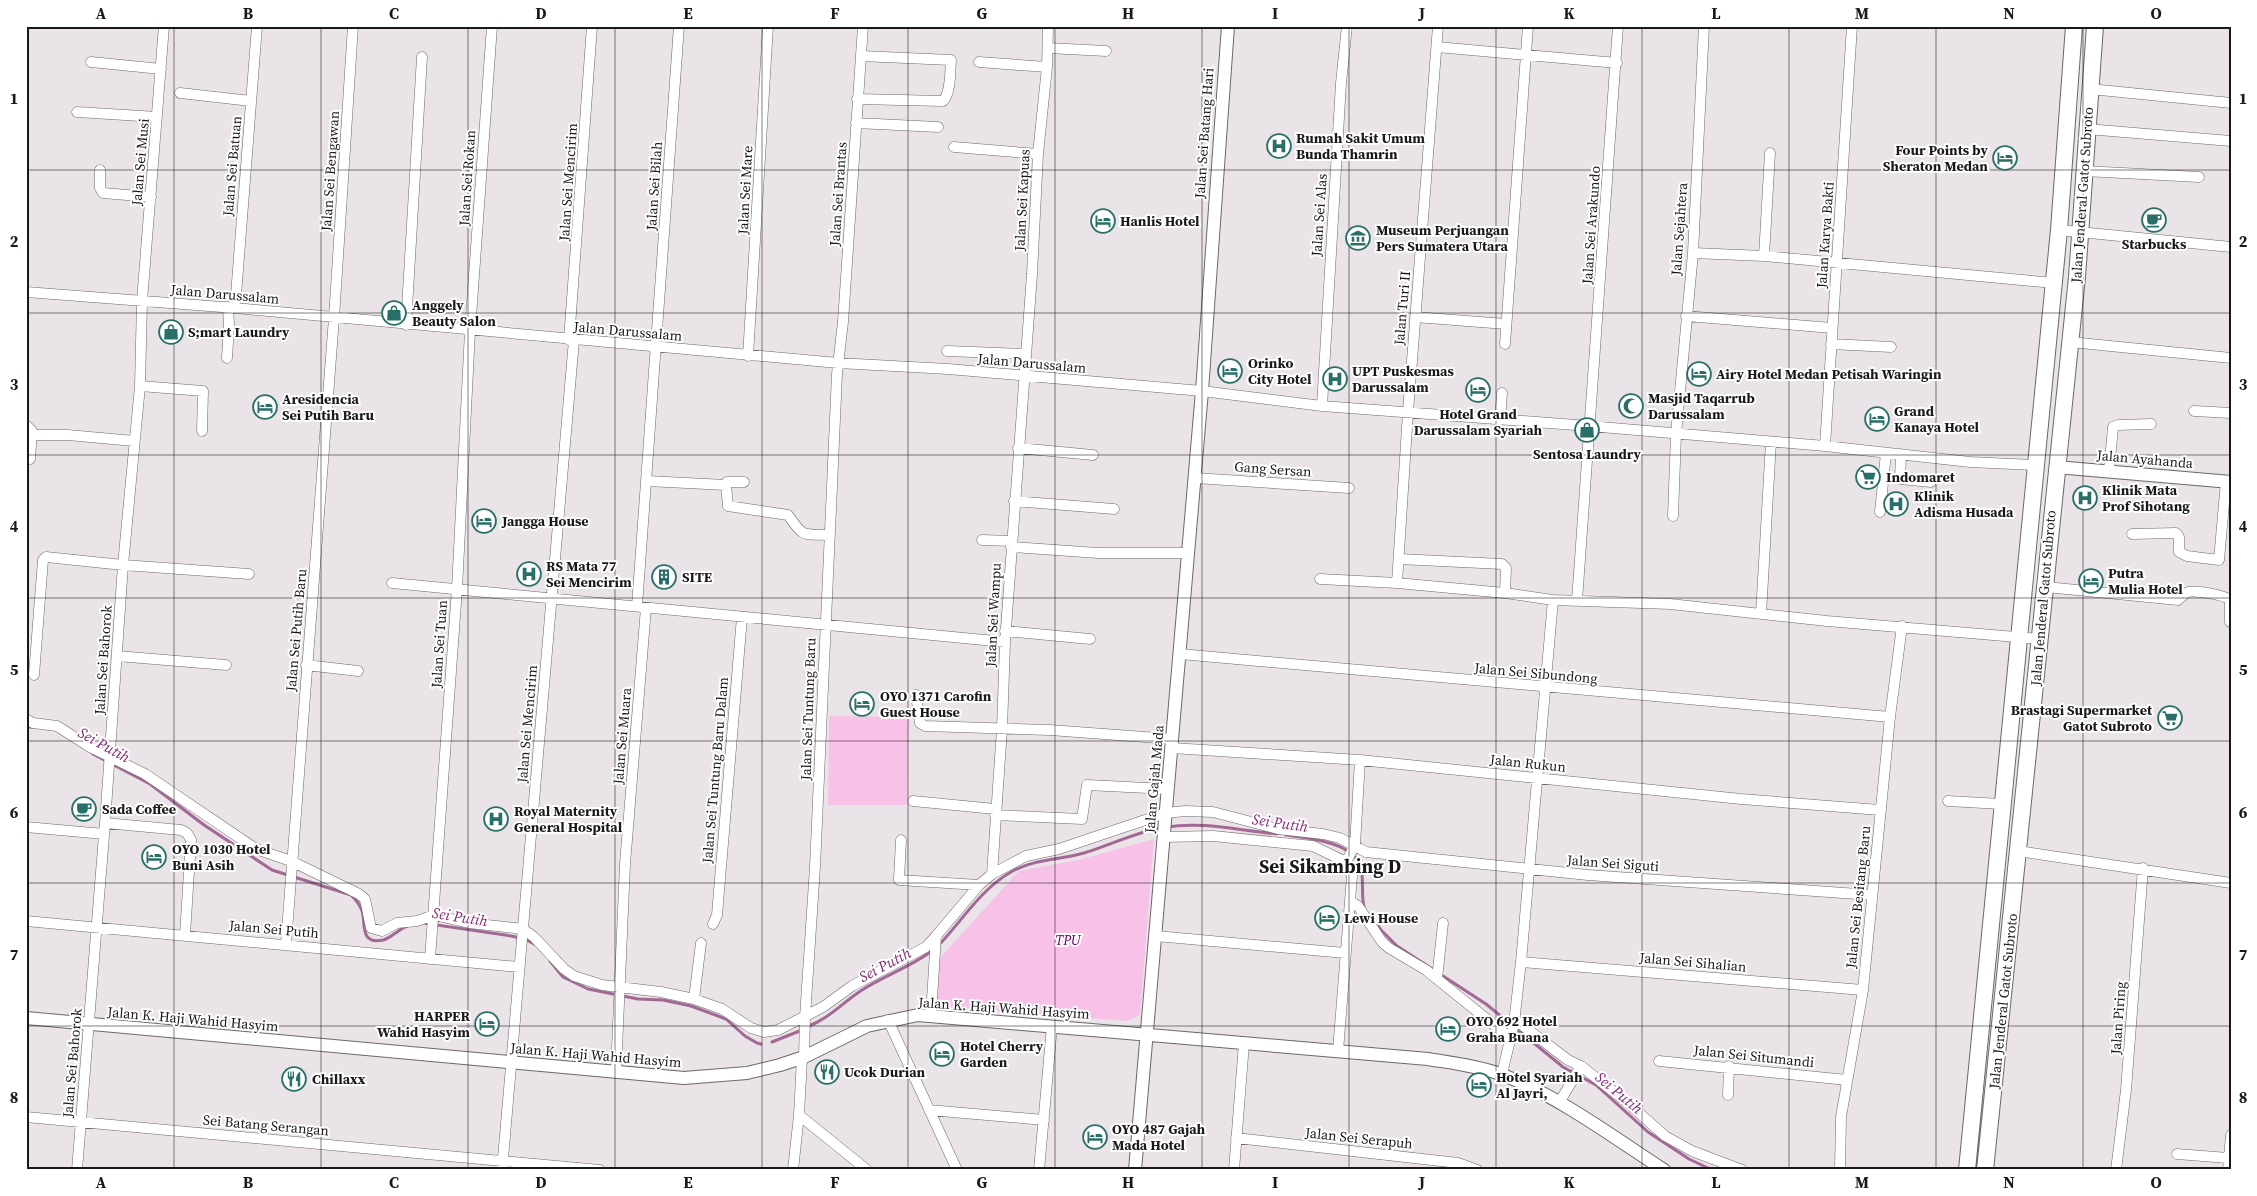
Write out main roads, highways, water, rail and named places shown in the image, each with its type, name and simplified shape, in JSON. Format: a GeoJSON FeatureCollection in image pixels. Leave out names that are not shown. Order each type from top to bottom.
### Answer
{"type":"FeatureCollection","features":[{"type":"Feature","properties":{"kind":"main road","name":"Jalan Jenderal Gatot Subroto"},"geometry":{"type":"LineString","coordinates":[[1966,1170],[2019,637],[2034,466],[2054,283],[2074,26]]}},
{"type":"Feature","properties":{"kind":"main road","name":"Jalan Jenderal Gatot Subroto"},"geometry":{"type":"LineString","coordinates":[[1985,1170],[2070,342],[2095,26]]}},
{"type":"Feature","properties":{"kind":"main road"},"geometry":{"type":"LineString","coordinates":[[2034,466],[2056,467]]}},
{"type":"Feature","properties":{"kind":"main road"},"geometry":{"type":"LineString","coordinates":[[1998,849],[2018,851]]}},
{"type":"Feature","properties":{"kind":"waterway","name":"Sei Putih"},"geometry":{"type":"LineString","coordinates":[[26,727],[35,727]]}},
{"type":"Feature","properties":{"kind":"waterway","name":"Sei Putih"},"geometry":{"type":"LineString","coordinates":[[93,754],[150,784],[204,825],[272,870],[351,895],[358,902],[363,916],[365,932],[370,939],[375,941],[386,939],[407,926]]}},
{"type":"Feature","properties":{"kind":"waterway","name":"Sei Putih"},"geometry":{"type":"LineString","coordinates":[[1167,827],[1194,825],[1277,834]]}},
{"type":"Feature","properties":{"kind":"waterway","name":"Sei Putih"},"geometry":{"type":"LineString","coordinates":[[938,946],[990,887],[1011,872],[1037,862],[1084,853],[1161,828]]}},
{"type":"Feature","properties":{"kind":"waterway","name":"Sei Putih"},"geometry":{"type":"LineString","coordinates":[[1286,835],[1330,843],[1350,852],[1357,859],[1361,868],[1364,907]]}},
{"type":"Feature","properties":{"kind":"waterway","name":"Sei Putih"},"geometry":{"type":"LineString","coordinates":[[1369,914],[1381,930],[1397,946],[1486,1004],[1563,1067],[1596,1085],[1648,1132],[1689,1159],[1712,1170]]}},
{"type":"Feature","properties":{"kind":"waterway","name":"Sei Putih"},"geometry":{"type":"LineString","coordinates":[[423,923],[511,936],[525,939],[534,944]]}},
{"type":"Feature","properties":{"kind":"waterway","name":"Sei Putih"},"geometry":{"type":"LineString","coordinates":[[807,1027],[830,1014],[862,990],[933,950]]}},
{"type":"Feature","properties":{"kind":"waterway","name":"Sei Putih"},"geometry":{"type":"LineString","coordinates":[[550,961],[563,977],[588,989],[638,999],[663,1000],[691,1006],[726,1019],[745,1036],[761,1044]]}},
{"type":"Feature","properties":{"kind":"waterway","name":"Sei Putih"},"geometry":{"type":"LineString","coordinates":[[772,1042],[802,1030]]}},
{"type":"Feature","properties":{"kind":"place","name":"Rumah Sakit Umum Bunda Thamrin"},"geometry":{"type":"Point","coordinates":[1279,146]}},
{"type":"Feature","properties":{"kind":"place","name":"Four Points by Sheraton Medan"},"geometry":{"type":"Point","coordinates":[2005,158]}},
{"type":"Feature","properties":{"kind":"place","name":"Starbucks"},"geometry":{"type":"Point","coordinates":[2154,220]}},
{"type":"Feature","properties":{"kind":"place","name":"Hanlis Hotel"},"geometry":{"type":"Point","coordinates":[1103,221]}},
{"type":"Feature","properties":{"kind":"place","name":"Museum Perjuangan Pers Sumatera Utara"},"geometry":{"type":"Point","coordinates":[1358,238]}},
{"type":"Feature","properties":{"kind":"place","name":"Anggely Beauty Salon"},"geometry":{"type":"Point","coordinates":[394,313]}},
{"type":"Feature","properties":{"kind":"place","name":"S;mart Laundry"},"geometry":{"type":"Point","coordinates":[171,332]}},
{"type":"Feature","properties":{"kind":"place","name":"Orinko City Hotel"},"geometry":{"type":"Point","coordinates":[1230,371]}},
{"type":"Feature","properties":{"kind":"place","name":"Airy Hotel Medan Petisah Waringin"},"geometry":{"type":"Point","coordinates":[1699,374]}},
{"type":"Feature","properties":{"kind":"place","name":"UPT Puskesmas Darussalam"},"geometry":{"type":"Point","coordinates":[1335,379]}},
{"type":"Feature","properties":{"kind":"place","name":"Hotel Grand Darussalam Syariah"},"geometry":{"type":"Point","coordinates":[1478,390]}},
{"type":"Feature","properties":{"kind":"place","name":"Masjid Taqarrub Darussalam"},"geometry":{"type":"Point","coordinates":[1631,406]}},
{"type":"Feature","properties":{"kind":"place","name":"Aresidencia Sei Putih Baru"},"geometry":{"type":"Point","coordinates":[265,407]}},
{"type":"Feature","properties":{"kind":"place","name":"Grand Kanaya Hotel"},"geometry":{"type":"Point","coordinates":[1877,419]}},
{"type":"Feature","properties":{"kind":"place","name":"Sentosa Laundry"},"geometry":{"type":"Point","coordinates":[1587,430]}},
{"type":"Feature","properties":{"kind":"place","name":"Indomaret"},"geometry":{"type":"Point","coordinates":[1868,477]}},
{"type":"Feature","properties":{"kind":"place","name":"Klinik Mata Prof Sihotang"},"geometry":{"type":"Point","coordinates":[2085,498]}},
{"type":"Feature","properties":{"kind":"place","name":"Klinik Adisma Husada"},"geometry":{"type":"Point","coordinates":[1896,504]}},
{"type":"Feature","properties":{"kind":"place","name":"Jangga House"},"geometry":{"type":"Point","coordinates":[484,521]}},
{"type":"Feature","properties":{"kind":"place","name":"RS Mata 77 Sei Mencirim"},"geometry":{"type":"Point","coordinates":[529,574]}},
{"type":"Feature","properties":{"kind":"place","name":"SITE"},"geometry":{"type":"Point","coordinates":[664,577]}},
{"type":"Feature","properties":{"kind":"place","name":"Putra Mulia Hotel"},"geometry":{"type":"Point","coordinates":[2091,581]}},
{"type":"Feature","properties":{"kind":"place","name":"OYO 1371 Carofin Guest House"},"geometry":{"type":"Point","coordinates":[862,704]}},
{"type":"Feature","properties":{"kind":"place","name":"Brastagi Supermarket Gatot Subroto"},"geometry":{"type":"Point","coordinates":[2170,718]}},
{"type":"Feature","properties":{"kind":"place","name":"Sada Coffee"},"geometry":{"type":"Point","coordinates":[84,809]}},
{"type":"Feature","properties":{"kind":"place","name":"Royal Maternity General Hospital"},"geometry":{"type":"Point","coordinates":[496,819]}},
{"type":"Feature","properties":{"kind":"place","name":"OYO 1030 Hotel Buni Asih"},"geometry":{"type":"Point","coordinates":[154,857]}},
{"type":"Feature","properties":{"kind":"place","name":"Lewi House"},"geometry":{"type":"Point","coordinates":[1327,918]}},
{"type":"Feature","properties":{"kind":"place","name":"HARPER Wahid Hasyim"},"geometry":{"type":"Point","coordinates":[487,1024]}},
{"type":"Feature","properties":{"kind":"place","name":"OYO 692 Hotel Graha Buana"},"geometry":{"type":"Point","coordinates":[1448,1029]}},
{"type":"Feature","properties":{"kind":"place","name":"Hotel Cherry Garden"},"geometry":{"type":"Point","coordinates":[942,1054]}},
{"type":"Feature","properties":{"kind":"place","name":"Ucok Durian"},"geometry":{"type":"Point","coordinates":[827,1072]}},
{"type":"Feature","properties":{"kind":"place","name":"Chillaxx"},"geometry":{"type":"Point","coordinates":[294,1079]}},
{"type":"Feature","properties":{"kind":"place","name":"Hotel Syariah Al Jayri,"},"geometry":{"type":"Point","coordinates":[1479,1085]}},
{"type":"Feature","properties":{"kind":"place","name":"OYO 487 Gajah Mada Hotel"},"geometry":{"type":"Point","coordinates":[1095,1137]}},
{"type":"Feature","properties":{"kind":"district","name":"Sei Sikambing D"},"geometry":{"type":"Point","coordinates":[1330,866]}},
{"type":"Feature","properties":{"kind":"park label","name":"TPU"},"geometry":{"type":"Point","coordinates":[1068,940]}}]}
